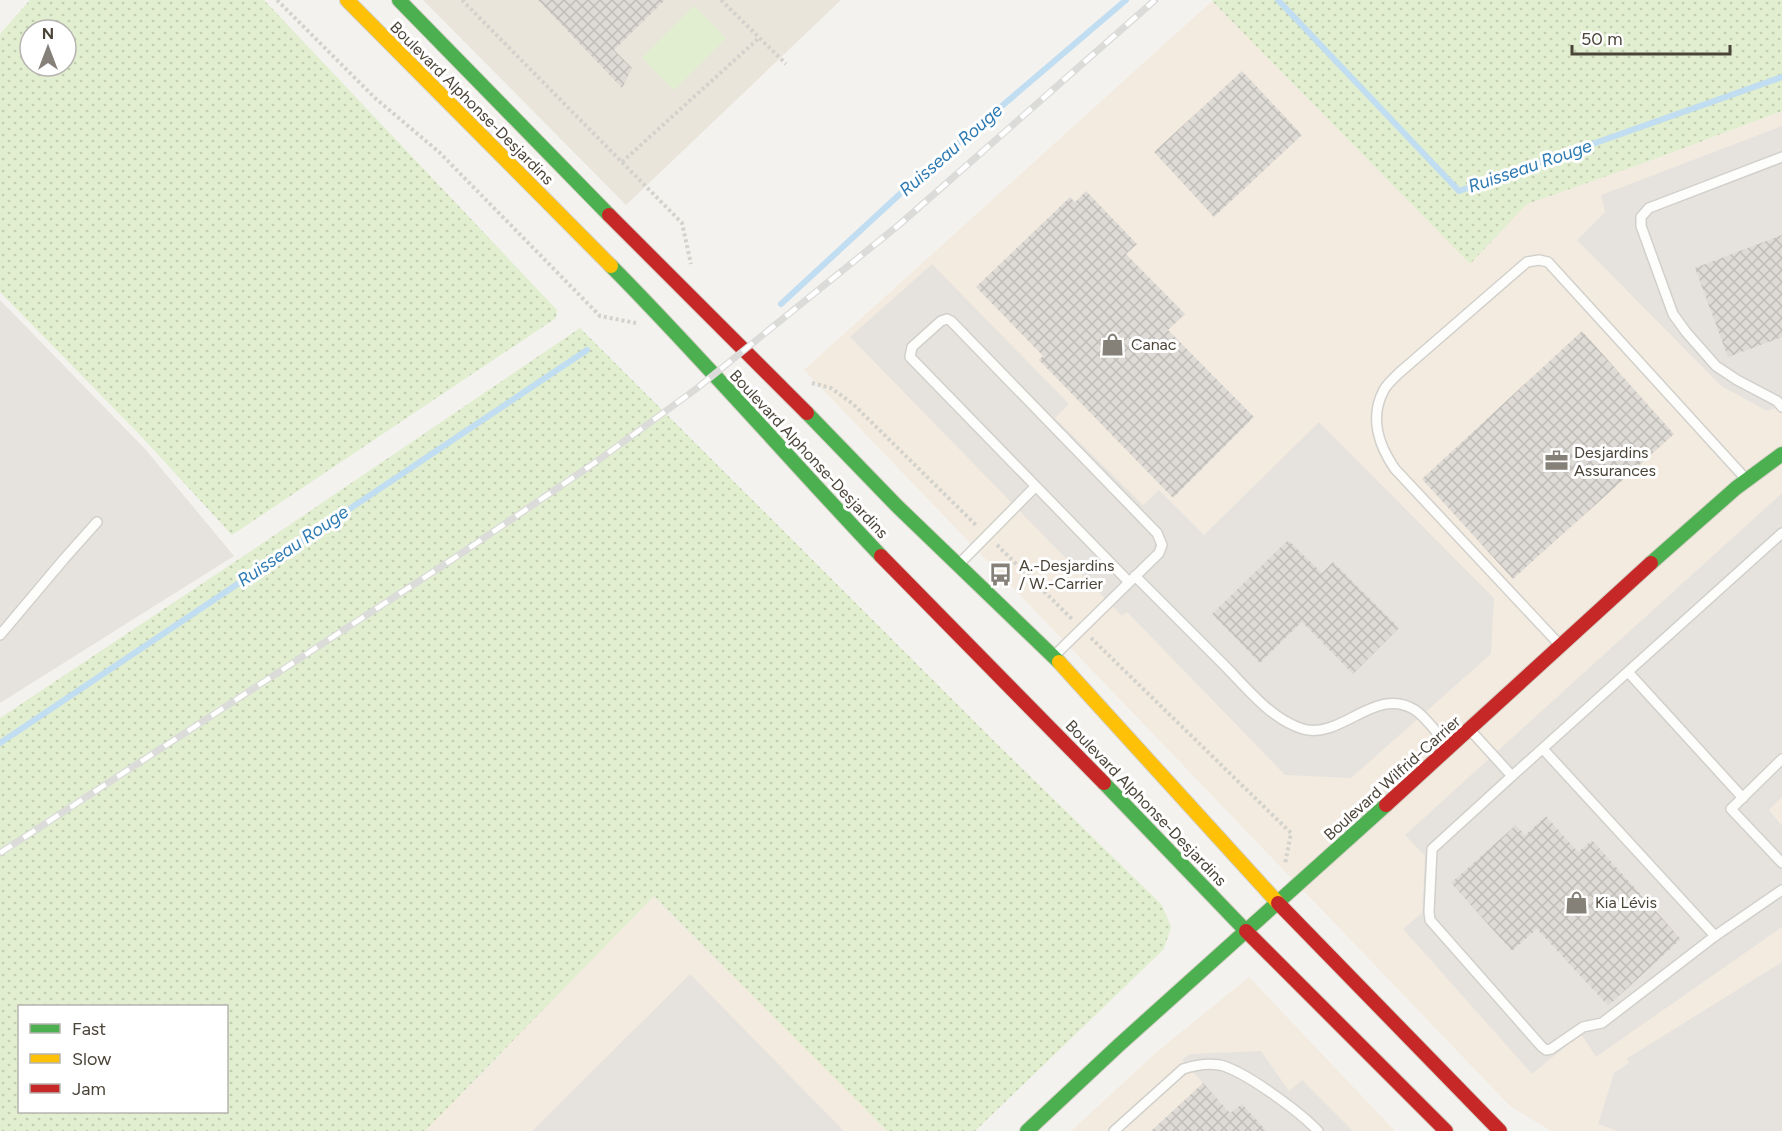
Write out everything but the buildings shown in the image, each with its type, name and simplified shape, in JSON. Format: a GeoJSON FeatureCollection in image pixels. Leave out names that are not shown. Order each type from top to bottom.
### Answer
{"type":"FeatureCollection","features":[{"type":"Feature","properties":{"kind":"main road","name":"Boulevard Alphonse-Desjardins"},"geometry":{"type":"LineString","coordinates":[[347,0],[678,333],[872,546],[1002,677],[1246,931],[1446,1131]]}},
{"type":"Feature","properties":{"kind":"main road","name":"Boulevard Alphonse-Desjardins"},"geometry":{"type":"LineString","coordinates":[[399,0],[898,507],[1054,657],[1278,903],[1500,1131]]}},
{"type":"Feature","properties":{"kind":"main road","name":"Boulevard Wilfrid-Carrier"},"geometry":{"type":"LineString","coordinates":[[1027,1131],[1450,748],[1560,645],[1746,480],[1782,454]]}},
{"type":"Feature","properties":{"kind":"lane"},"geometry":{"type":"LineString","coordinates":[[1782,157],[1649,208],[1641,217],[1641,226],[1673,314],[1686,332],[1716,366],[1782,406]]}},
{"type":"Feature","properties":{"kind":"lane"},"geometry":{"type":"LineString","coordinates":[[1560,645],[1387,458],[1376,426],[1378,406],[1384,389],[1399,373],[1527,262],[1539,260],[1548,262],[1746,480]]}},
{"type":"Feature","properties":{"kind":"lane"},"geometry":{"type":"LineString","coordinates":[[1054,657],[1132,579],[1159,553],[1162,545],[1156,533],[951,321],[940,321],[912,347],[910,357],[1035,487],[1132,579],[1264,705],[1291,723],[1313,730],[1329,727],[1368,709],[1383,705],[1403,704],[1416,710],[1450,748]]}},
{"type":"Feature","properties":{"kind":"lane"},"geometry":{"type":"LineString","coordinates":[[959,564],[1035,487]]}},
{"type":"Feature","properties":{"kind":"lane"},"geometry":{"type":"LineString","coordinates":[[0,635],[98,522]]}},
{"type":"Feature","properties":{"kind":"lane"},"geometry":{"type":"LineString","coordinates":[[1782,533],[1432,849],[1429,912],[1430,920],[1546,1050],[1551,1049],[1582,1027],[1602,1023],[1715,936],[1782,890]]}},
{"type":"Feature","properties":{"kind":"lane"},"geometry":{"type":"LineString","coordinates":[[1628,672],[1743,798]]}},
{"type":"Feature","properties":{"kind":"lane"},"geometry":{"type":"LineString","coordinates":[[1469,729],[1512,776]]}},
{"type":"Feature","properties":{"kind":"lane"},"geometry":{"type":"LineString","coordinates":[[1543,749],[1715,936]]}},
{"type":"Feature","properties":{"kind":"lane"},"geometry":{"type":"LineString","coordinates":[[1782,759],[1731,809],[1782,863]]}},
{"type":"Feature","properties":{"kind":"lane"},"geometry":{"type":"LineString","coordinates":[[1114,1131],[1183,1069],[1209,1064],[1221,1065],[1250,1079],[1299,1114],[1318,1131]]}},
{"type":"Feature","properties":{"kind":"path"},"geometry":{"type":"LineString","coordinates":[[277,0],[375,98],[439,152],[600,316],[645,326]]}},
{"type":"Feature","properties":{"kind":"path"},"geometry":{"type":"LineString","coordinates":[[462,0],[682,223],[692,271]]}},
{"type":"Feature","properties":{"kind":"path"},"geometry":{"type":"LineString","coordinates":[[721,0],[786,64]]}},
{"type":"Feature","properties":{"kind":"path"},"geometry":{"type":"LineString","coordinates":[[622,162],[759,38]]}},
{"type":"Feature","properties":{"kind":"path"},"geometry":{"type":"LineString","coordinates":[[809,382],[831,388],[853,404],[1291,833],[1284,868]]}},
{"type":"Feature","properties":{"kind":"shaded area"},"geometry":{"type":"Polygon","coordinates":[[[423,0],[841,0],[626,205],[423,0]]]}},
{"type":"Feature","properties":{"kind":"shaded area"},"geometry":{"type":"Polygon","coordinates":[[[1212,1],[1470,264],[1526,204],[1782,111],[1782,1131],[1551,1131],[1510,1106],[804,370],[1212,1]]]}},
{"type":"Feature","properties":{"kind":"shaded area"},"geometry":{"type":"Polygon","coordinates":[[[1782,126],[1782,406],[1767,411],[1721,386],[1577,240],[1605,212],[1601,195],[1782,126]]]}},
{"type":"Feature","properties":{"kind":"shaded area"},"geometry":{"type":"Polygon","coordinates":[[[932,264],[1069,404],[1055,418],[1143,505],[1159,490],[1204,535],[1319,422],[1494,598],[1491,654],[1351,778],[1285,775],[1127,612],[1122,616],[850,337],[932,264]]]}},
{"type":"Feature","properties":{"kind":"shaded area"},"geometry":{"type":"Polygon","coordinates":[[[0,300],[145,449],[234,556],[0,703],[0,300]]]}},
{"type":"Feature","properties":{"kind":"shaded area"},"geometry":{"type":"Polygon","coordinates":[[[1782,493],[1782,797],[1769,810],[1782,826],[1782,927],[1596,1057],[1581,1034],[1532,1074],[1403,929],[1422,913],[1425,856],[1405,835],[1782,493]],[[1546,816],[1525,835],[1516,825],[1452,883],[1512,951],[1537,929],[1608,1006],[1681,938],[1592,840],[1578,852],[1546,816]]]}},
{"type":"Feature","properties":{"kind":"shaded area"},"geometry":{"type":"Polygon","coordinates":[[[654,895],[887,1131],[425,1131],[654,895]]]}},
{"type":"Feature","properties":{"kind":"shaded area"},"geometry":{"type":"Polygon","coordinates":[[[1782,962],[1782,1131],[1617,1131],[1598,1124],[1614,1073],[1629,1063],[1626,1059],[1782,962]]]}},
{"type":"Feature","properties":{"kind":"shaded area"},"geometry":{"type":"Polygon","coordinates":[[[690,974],[844,1131],[532,1131],[690,974]]]}},
{"type":"Feature","properties":{"kind":"shaded area"},"geometry":{"type":"Polygon","coordinates":[[[1249,977],[1395,1131],[1071,1131],[1159,1050],[1249,977]]]}},
{"type":"Feature","properties":{"kind":"shaded area"},"geometry":{"type":"Polygon","coordinates":[[[1261,1051],[1289,1091],[1302,1080],[1353,1131],[1267,1131],[1242,1104],[1230,1113],[1182,1060],[1190,1054],[1261,1051]]]}},
{"type":"Feature","properties":{"kind":"green space"},"geometry":{"type":"Polygon","coordinates":[[[30,0],[264,0],[557,310],[556,318],[232,535],[138,433],[0,292],[0,34],[30,0]]]}},
{"type":"Feature","properties":{"kind":"green space"},"geometry":{"type":"Polygon","coordinates":[[[1213,0],[1782,0],[1782,111],[1527,204],[1470,264],[1213,0]]]}},
{"type":"Feature","properties":{"kind":"green space"},"geometry":{"type":"Polygon","coordinates":[[[694,6],[726,38],[674,90],[642,58],[694,6]]]}},
{"type":"Feature","properties":{"kind":"green space"},"geometry":{"type":"Polygon","coordinates":[[[580,328],[998,745],[1162,905],[1171,927],[1164,949],[975,1131],[887,1131],[654,896],[425,1131],[0,1131],[0,718],[580,328]]]}},
{"type":"Feature","properties":{"kind":"waterway","name":"Ruisseau Rouge"},"geometry":{"type":"LineString","coordinates":[[781,304],[914,181],[1126,0]]}},
{"type":"Feature","properties":{"kind":"waterway","name":"Ruisseau Rouge"},"geometry":{"type":"LineString","coordinates":[[1278,0],[1459,191],[1782,77]]}},
{"type":"Feature","properties":{"kind":"waterway","name":"Ruisseau Rouge"},"geometry":{"type":"LineString","coordinates":[[0,743],[587,350]]}},
{"type":"Feature","properties":{"kind":"railway"},"geometry":{"type":"LineString","coordinates":[[0,853],[456,557],[593,464],[696,389],[900,224],[1155,0]]}},
{"type":"Feature","properties":{"kind":"traffic: fast"},"geometry":{"type":"LineString","coordinates":[[399,0],[609,215]]}},
{"type":"Feature","properties":{"kind":"traffic: fast"},"geometry":{"type":"LineString","coordinates":[[611,266],[680,337],[881,556]]}},
{"type":"Feature","properties":{"kind":"traffic: fast"},"geometry":{"type":"LineString","coordinates":[[807,413],[898,507],[1059,662]]}},
{"type":"Feature","properties":{"kind":"traffic: fast"},"geometry":{"type":"LineString","coordinates":[[1651,563],[1736,488],[1782,454]]}},
{"type":"Feature","properties":{"kind":"traffic: fast"},"geometry":{"type":"LineString","coordinates":[[1104,783],[1246,931]]}},
{"type":"Feature","properties":{"kind":"traffic: fast"},"geometry":{"type":"LineString","coordinates":[[1027,1131],[1119,1045],[1386,805]]}},
{"type":"Feature","properties":{"kind":"traffic: slow"},"geometry":{"type":"LineString","coordinates":[[347,0],[611,266]]}},
{"type":"Feature","properties":{"kind":"traffic: slow"},"geometry":{"type":"LineString","coordinates":[[1059,662],[1278,903]]}},
{"type":"Feature","properties":{"kind":"traffic: jam"},"geometry":{"type":"LineString","coordinates":[[609,215],[807,413]]}},
{"type":"Feature","properties":{"kind":"traffic: jam"},"geometry":{"type":"LineString","coordinates":[[881,556],[1104,783]]}},
{"type":"Feature","properties":{"kind":"traffic: jam"},"geometry":{"type":"LineString","coordinates":[[1386,805],[1651,563]]}},
{"type":"Feature","properties":{"kind":"traffic: jam"},"geometry":{"type":"LineString","coordinates":[[1278,903],[1500,1131]]}},
{"type":"Feature","properties":{"kind":"traffic: jam"},"geometry":{"type":"LineString","coordinates":[[1246,931],[1446,1131]]}},
{"type":"Feature","properties":{"kind":"place","name":"Canac"},"geometry":{"type":"Point","coordinates":[1113,344]}},
{"type":"Feature","properties":{"kind":"place","name":"Desjardins Assurances"},"geometry":{"type":"Point","coordinates":[1556,461]}},
{"type":"Feature","properties":{"kind":"place","name":"A.-Desjardins / W.-Carrier"},"geometry":{"type":"Point","coordinates":[1001,574]}},
{"type":"Feature","properties":{"kind":"place","name":"Kia Lévis"},"geometry":{"type":"Point","coordinates":[1577,902]}}]}
